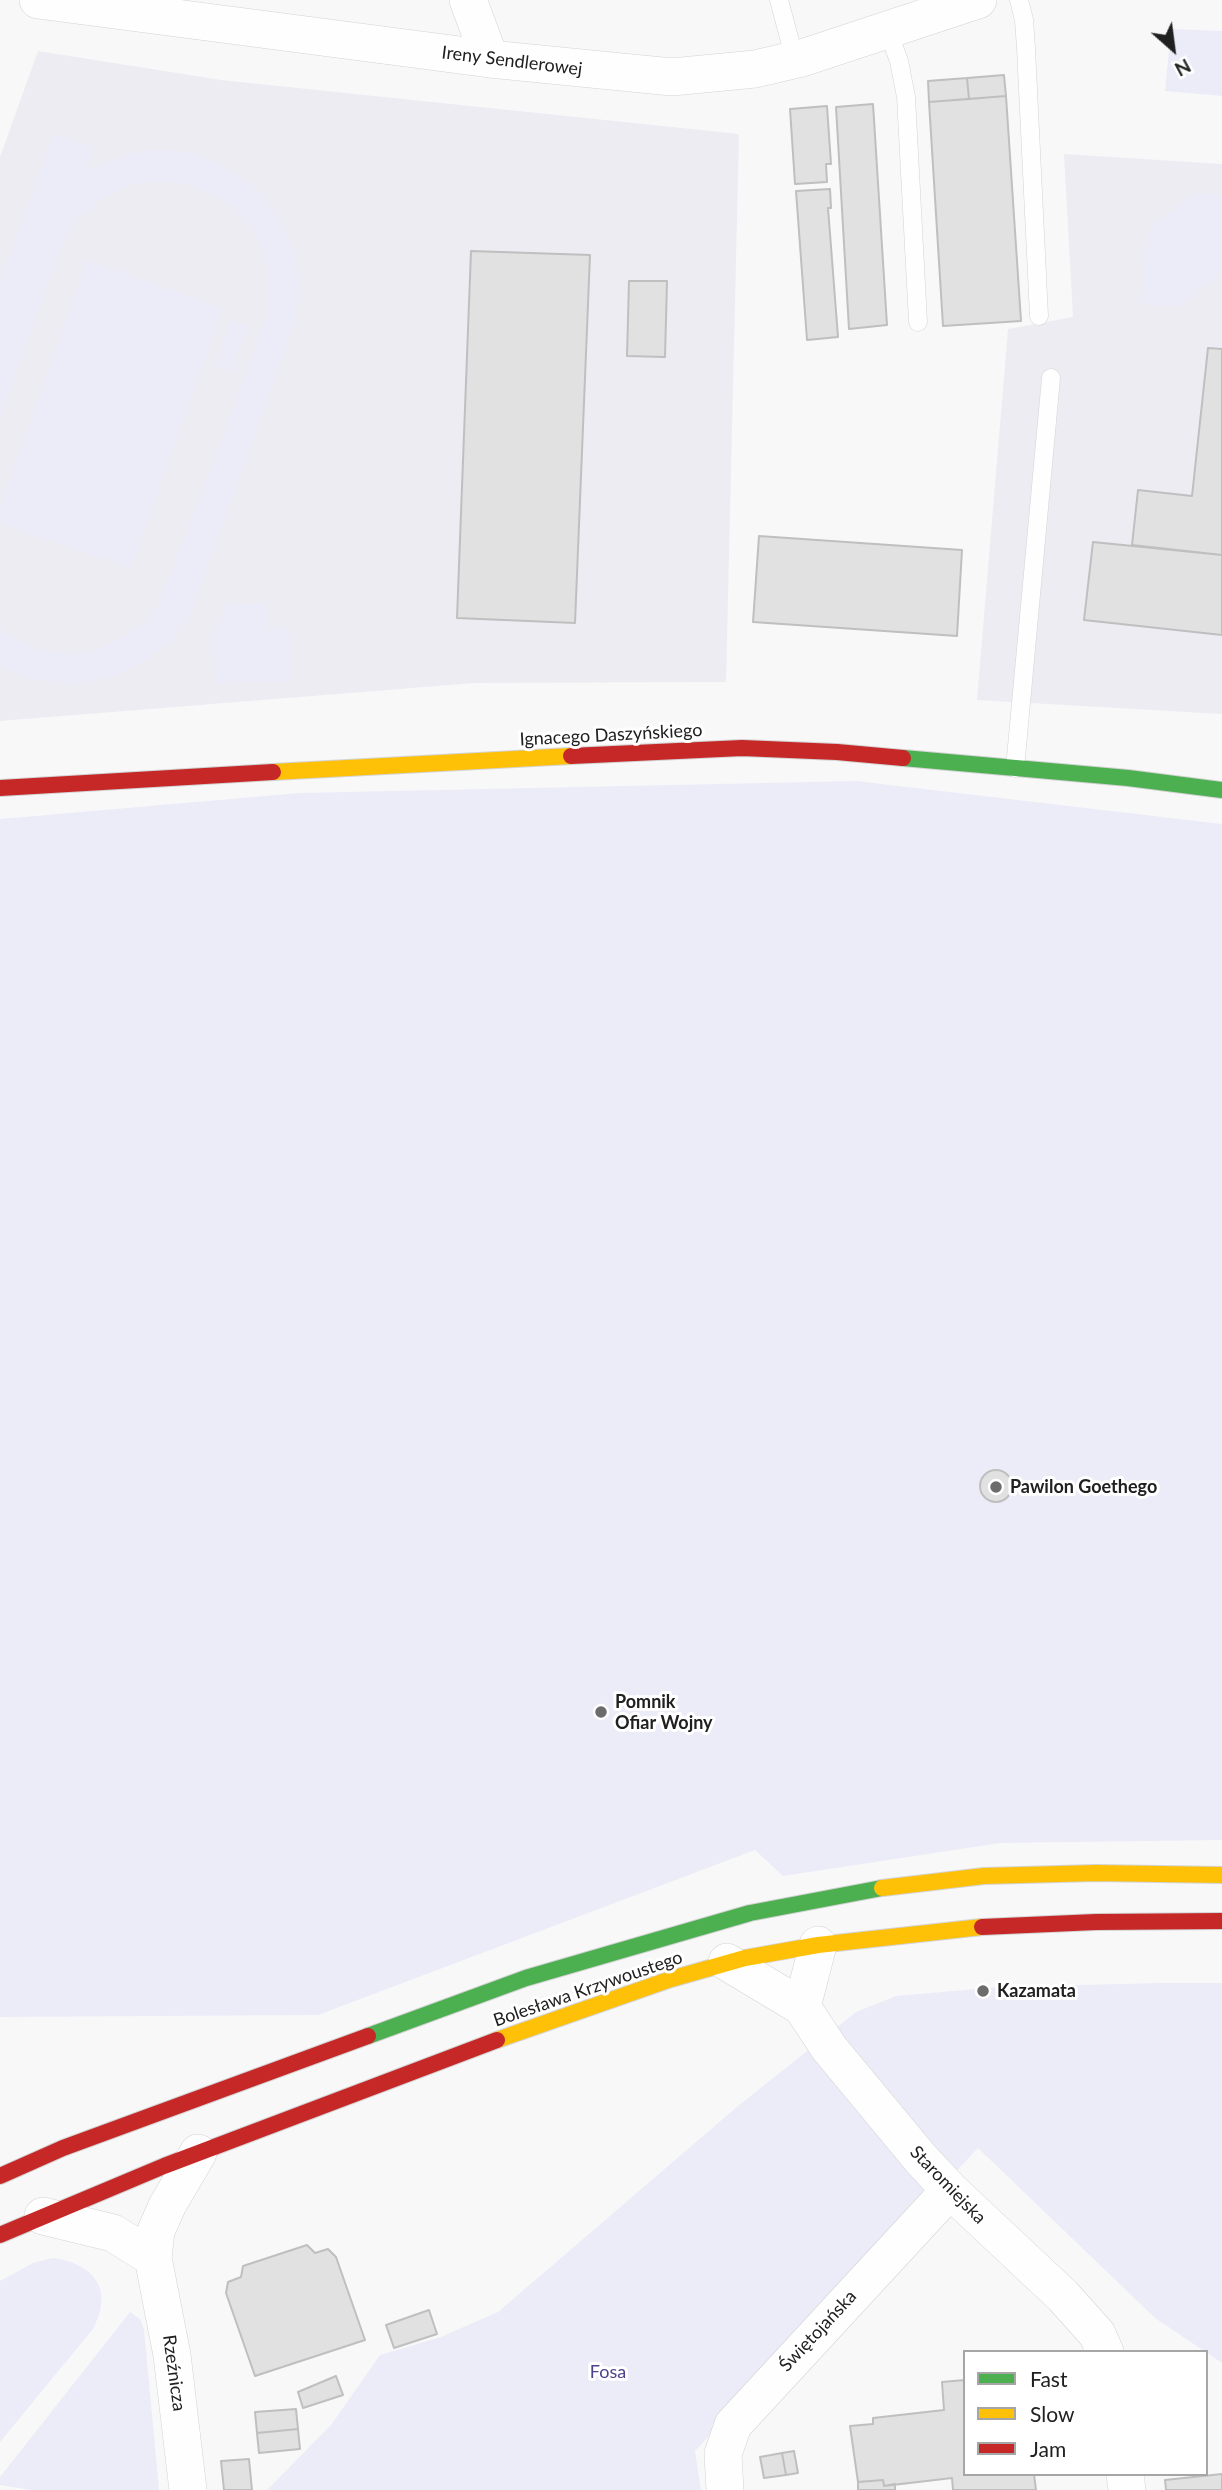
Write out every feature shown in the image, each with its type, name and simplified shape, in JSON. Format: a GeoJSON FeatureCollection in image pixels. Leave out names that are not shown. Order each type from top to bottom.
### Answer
{"type":"FeatureCollection","features":[{"type":"Feature","properties":{"kind":"main road","name":"Ignacego Daszyńskiego"},"geometry":{"type":"LineString","coordinates":[[0,788],[742,748],[837,752],[1128,778],[1222,790]]}},
{"type":"Feature","properties":{"kind":"main road","name":"Bolesława Krzywoustego"},"geometry":{"type":"LineString","coordinates":[[0,2176],[63,2148],[526,1978],[750,1913],[880,1888],[984,1877],[1096,1872],[1222,1875]]}},
{"type":"Feature","properties":{"kind":"main road","name":"Bolesława Krzywoustego"},"geometry":{"type":"LineString","coordinates":[[0,2235],[198,2153],[464,2052],[727,1962],[818,1945],[965,1928],[1222,1920]]}},
{"type":"Feature","properties":{"kind":"street","name":"Ireny Sendlerowej"},"geometry":{"type":"LineString","coordinates":[[38,0],[490,59],[672,77],[755,69],[795,60],[978,0]]}},
{"type":"Feature","properties":{"kind":"street"},"geometry":{"type":"LineString","coordinates":[[468,0],[490,59]]}},
{"type":"Feature","properties":{"kind":"street"},"geometry":{"type":"LineString","coordinates":[[808,2017],[818,1945]]}},
{"type":"Feature","properties":{"kind":"street","name":"Staromiejska"},"geometry":{"type":"LineString","coordinates":[[727,1962],[808,2017],[860,2088],[921,2160],[1063,2296],[1097,2334],[1104,2350]]}},
{"type":"Feature","properties":{"kind":"street"},"geometry":{"type":"LineString","coordinates":[[43,2216],[113,2233],[153,2258],[156,2231],[167,2206],[198,2153]]}},
{"type":"Feature","properties":{"kind":"street","name":"Świętojańska"},"geometry":{"type":"LineString","coordinates":[[725,2490],[723,2454],[733,2425],[950,2190]]}},
{"type":"Feature","properties":{"kind":"street","name":"Rzeźnicza"},"geometry":{"type":"LineString","coordinates":[[153,2258],[172,2355],[188,2490]]}},
{"type":"Feature","properties":{"kind":"lane"},"geometry":{"type":"LineString","coordinates":[[779,0],[795,60]]}},
{"type":"Feature","properties":{"kind":"lane"},"geometry":{"type":"LineString","coordinates":[[1019,0],[1024,20],[1039,316]]}},
{"type":"Feature","properties":{"kind":"lane"},"geometry":{"type":"LineString","coordinates":[[888,31],[899,61],[906,97],[918,323]]}},
{"type":"Feature","properties":{"kind":"lane"},"geometry":{"type":"LineString","coordinates":[[1015,768],[1051,377]]}},
{"type":"Feature","properties":{"kind":"shaded area"},"geometry":{"type":"Polygon","coordinates":[[[38,51],[221,80],[739,134],[726,682],[475,683],[0,721],[0,157],[38,51]]]}},
{"type":"Feature","properties":{"kind":"shaded area"},"geometry":{"type":"Polygon","coordinates":[[[1064,154],[1222,164],[1222,714],[977,700],[1008,329],[1073,317],[1064,154]]]}},
{"type":"Feature","properties":{"kind":"green space"},"geometry":{"type":"Polygon","coordinates":[[[1171,29],[1222,31],[1222,96],[1165,91],[1171,29]]]}},
{"type":"Feature","properties":{"kind":"green space"},"geometry":{"type":"Polygon","coordinates":[[[54,133],[94,147],[85,171],[129,154],[156,150],[201,157],[223,166],[261,194],[276,212],[288,232],[295,254],[298,282],[293,328],[196,600],[184,624],[167,644],[147,660],[100,680],[75,683],[24,677],[0,666],[0,627],[16,639],[45,650],[81,653],[98,649],[130,633],[157,607],[268,311],[269,289],[262,250],[254,233],[243,217],[211,194],[190,186],[158,182],[135,184],[109,195],[94,205],[67,232],[0,419],[0,281],[54,133]]]}},
{"type":"Feature","properties":{"kind":"green space"},"geometry":{"type":"Polygon","coordinates":[[[1192,193],[1222,195],[1222,271],[1181,306],[1141,305],[1147,232],[1192,193]]]}},
{"type":"Feature","properties":{"kind":"green space"},"geometry":{"type":"Polygon","coordinates":[[[87,260],[223,308],[131,569],[0,523],[0,506],[87,260]]]}},
{"type":"Feature","properties":{"kind":"green space"},"geometry":{"type":"Polygon","coordinates":[[[231,320],[248,326],[231,371],[214,366],[231,320]]]}},
{"type":"Feature","properties":{"kind":"green space"},"geometry":{"type":"Polygon","coordinates":[[[266,603],[267,629],[290,629],[291,682],[215,683],[213,630],[227,604],[266,603]]]}},
{"type":"Feature","properties":{"kind":"green space"},"geometry":{"type":"Polygon","coordinates":[[[856,781],[1222,824],[1222,1840],[1000,1843],[783,1876],[755,1850],[318,2015],[0,2017],[0,819],[299,793],[856,781]]]}},
{"type":"Feature","properties":{"kind":"green space","name":"Fosa"},"geometry":{"type":"Polygon","coordinates":[[[1222,1983],[1222,2363],[1208,2354],[1208,2350],[1203,2350],[1155,2318],[978,2148],[695,2451],[701,2490],[267,2490],[331,2425],[380,2355],[441,2337],[498,2312],[738,2106],[856,2012],[896,1996],[999,1987],[1222,1983]]]}},
{"type":"Feature","properties":{"kind":"green space"},"geometry":{"type":"Polygon","coordinates":[[[53,2258],[80,2266],[97,2281],[102,2302],[99,2315],[93,2329],[0,2442],[0,2281],[33,2263],[53,2258]]]}},
{"type":"Feature","properties":{"kind":"green space"},"geometry":{"type":"Polygon","coordinates":[[[130,2312],[140,2319],[144,2329],[159,2490],[31,2490],[0,2485],[0,2477],[130,2312]]]}},
{"type":"Feature","properties":{"kind":"building"},"geometry":{"type":"Polygon","coordinates":[[[1004,75],[1006,96],[969,99],[967,78],[1004,75]]]}},
{"type":"Feature","properties":{"kind":"building"},"geometry":{"type":"Polygon","coordinates":[[[967,78],[969,99],[929,102],[928,81],[967,78]]]}},
{"type":"Feature","properties":{"kind":"building"},"geometry":{"type":"Polygon","coordinates":[[[1006,96],[1021,321],[943,326],[929,102],[1006,96]]]}},
{"type":"Feature","properties":{"kind":"building"},"geometry":{"type":"Polygon","coordinates":[[[873,104],[887,325],[849,329],[836,107],[873,104]]]}},
{"type":"Feature","properties":{"kind":"building"},"geometry":{"type":"Polygon","coordinates":[[[827,106],[831,164],[826,164],[827,182],[795,184],[790,109],[827,106]]]}},
{"type":"Feature","properties":{"kind":"building"},"geometry":{"type":"Polygon","coordinates":[[[830,189],[831,208],[828,208],[838,337],[807,340],[796,191],[830,189]]]}},
{"type":"Feature","properties":{"kind":"building"},"geometry":{"type":"Polygon","coordinates":[[[471,251],[590,255],[575,623],[457,618],[471,251]]]}},
{"type":"Feature","properties":{"kind":"building"},"geometry":{"type":"Polygon","coordinates":[[[629,281],[667,281],[665,357],[627,356],[629,281]]]}},
{"type":"Feature","properties":{"kind":"building"},"geometry":{"type":"Polygon","coordinates":[[[1208,348],[1222,349],[1222,555],[1132,545],[1138,490],[1192,496],[1208,348]]]}},
{"type":"Feature","properties":{"kind":"building"},"geometry":{"type":"Polygon","coordinates":[[[759,536],[962,550],[957,636],[753,622],[759,536]]]}},
{"type":"Feature","properties":{"kind":"building"},"geometry":{"type":"Polygon","coordinates":[[[1093,542],[1222,555],[1222,635],[1084,620],[1093,542]]]}},
{"type":"Feature","properties":{"kind":"building","name":"Pawilon Goethego"},"geometry":{"type":"Polygon","coordinates":[[[996,1470],[1007,1475],[1012,1486],[1007,1497],[996,1502],[985,1497],[980,1486],[985,1475],[996,1470]]]}},
{"type":"Feature","properties":{"kind":"building"},"geometry":{"type":"Polygon","coordinates":[[[307,2245],[315,2253],[328,2249],[336,2257],[365,2340],[255,2376],[226,2293],[228,2282],[241,2277],[243,2266],[307,2245]]]}},
{"type":"Feature","properties":{"kind":"building"},"geometry":{"type":"Polygon","coordinates":[[[429,2310],[437,2334],[394,2348],[386,2325],[429,2310]]]}},
{"type":"Feature","properties":{"kind":"building"},"geometry":{"type":"Polygon","coordinates":[[[336,2376],[343,2395],[303,2408],[298,2392],[336,2376]]]}},
{"type":"Feature","properties":{"kind":"building"},"geometry":{"type":"Polygon","coordinates":[[[963,2380],[963,2476],[1034,2476],[1036,2490],[953,2490],[952,2478],[884,2486],[883,2480],[858,2482],[850,2426],[873,2424],[873,2418],[944,2410],[942,2382],[963,2380]]]}},
{"type":"Feature","properties":{"kind":"building"},"geometry":{"type":"Polygon","coordinates":[[[296,2409],[298,2429],[257,2433],[255,2412],[296,2409]]]}},
{"type":"Feature","properties":{"kind":"building"},"geometry":{"type":"Polygon","coordinates":[[[298,2429],[300,2449],[259,2453],[257,2433],[298,2429]]]}},
{"type":"Feature","properties":{"kind":"building"},"geometry":{"type":"Polygon","coordinates":[[[794,2451],[798,2473],[786,2475],[782,2453],[794,2451]]]}},
{"type":"Feature","properties":{"kind":"building"},"geometry":{"type":"Polygon","coordinates":[[[782,2453],[786,2475],[764,2478],[760,2457],[782,2453]]]}},
{"type":"Feature","properties":{"kind":"building"},"geometry":{"type":"Polygon","coordinates":[[[249,2459],[252,2490],[224,2490],[221,2461],[249,2459]]]}},
{"type":"Feature","properties":{"kind":"building"},"geometry":{"type":"Polygon","coordinates":[[[1222,2474],[1222,2490],[1166,2490],[1165,2480],[1222,2474]]]}},
{"type":"Feature","properties":{"kind":"building"},"geometry":{"type":"Polygon","coordinates":[[[883,2480],[884,2486],[895,2484],[895,2490],[858,2490],[858,2482],[883,2480]]]}},
{"type":"Feature","properties":{"kind":"traffic: fast"},"geometry":{"type":"LineString","coordinates":[[903,758],[1128,778],[1222,790]]}},
{"type":"Feature","properties":{"kind":"traffic: fast"},"geometry":{"type":"LineString","coordinates":[[368,2036],[526,1978],[750,1913],[882,1888]]}},
{"type":"Feature","properties":{"kind":"traffic: slow"},"geometry":{"type":"LineString","coordinates":[[273,772],[571,756]]}},
{"type":"Feature","properties":{"kind":"traffic: slow"},"geometry":{"type":"LineString","coordinates":[[882,1888],[984,1876],[1096,1873],[1222,1875]]}},
{"type":"Feature","properties":{"kind":"traffic: slow"},"geometry":{"type":"LineString","coordinates":[[497,2040],[671,1979],[745,1958],[818,1945],[982,1927]]}},
{"type":"Feature","properties":{"kind":"traffic: jam"},"geometry":{"type":"LineString","coordinates":[[571,756],[742,748],[903,758]]}},
{"type":"Feature","properties":{"kind":"traffic: jam"},"geometry":{"type":"LineString","coordinates":[[0,788],[273,772]]}},
{"type":"Feature","properties":{"kind":"traffic: jam"},"geometry":{"type":"LineString","coordinates":[[982,1927],[1096,1922],[1222,1921]]}},
{"type":"Feature","properties":{"kind":"traffic: jam"},"geometry":{"type":"LineString","coordinates":[[0,2176],[63,2148],[368,2036]]}},
{"type":"Feature","properties":{"kind":"traffic: jam"},"geometry":{"type":"LineString","coordinates":[[0,2235],[164,2166],[497,2040]]}},
{"type":"Feature","properties":{"kind":"place","name":"Pawilon Goethego"},"geometry":{"type":"Point","coordinates":[996,1487]}},
{"type":"Feature","properties":{"kind":"place","name":"Pomnik Ofiar Wojny"},"geometry":{"type":"Point","coordinates":[601,1712]}},
{"type":"Feature","properties":{"kind":"place","name":"Kazamata"},"geometry":{"type":"Point","coordinates":[983,1991]}}]}
